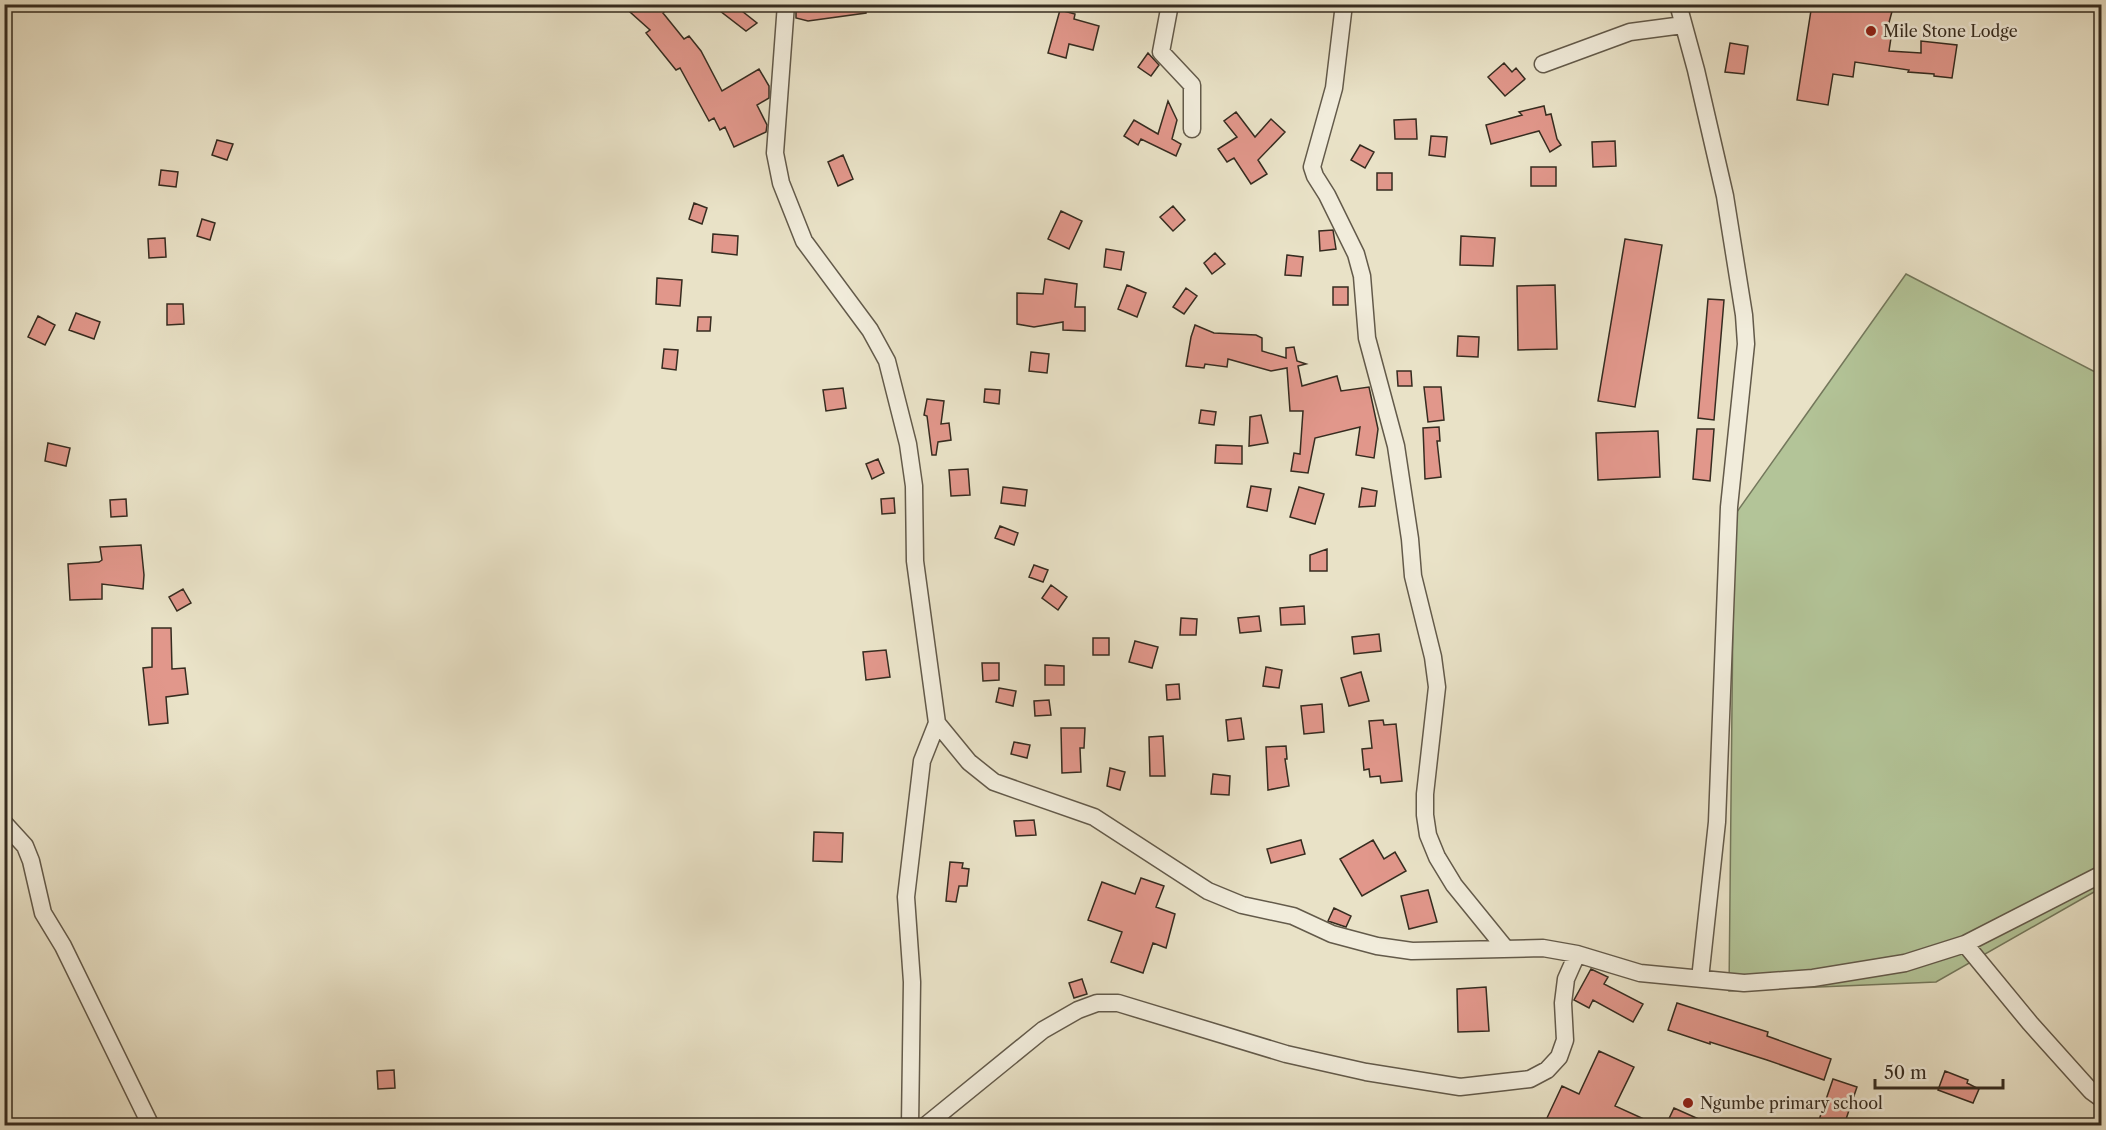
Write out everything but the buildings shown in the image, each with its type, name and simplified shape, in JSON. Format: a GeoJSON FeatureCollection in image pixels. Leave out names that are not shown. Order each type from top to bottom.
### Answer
{"type":"FeatureCollection","features":[{"type":"Feature","properties":{"kind":"street"},"geometry":{"type":"LineString","coordinates":[[786,4],[775,153],[782,183],[804,241],[870,330],[887,361],[908,444],[914,486],[915,561],[937,723],[922,761],[906,897],[912,982],[910,1125]]}},
{"type":"Feature","properties":{"kind":"street"},"geometry":{"type":"LineString","coordinates":[[1170,4],[1161,52],[1192,85],[1192,129]]}},
{"type":"Feature","properties":{"kind":"street"},"geometry":{"type":"LineString","coordinates":[[1344,4],[1334,88],[1312,166],[1356,254],[1362,276],[1367,338],[1396,446],[1410,539],[1413,576],[1433,657],[1437,687],[1425,794],[1428,835],[1437,857],[1454,885],[1506,949]]}},
{"type":"Feature","properties":{"kind":"street"},"geometry":{"type":"LineString","coordinates":[[1678,4],[1725,196],[1744,315],[1746,344],[1729,507],[1718,822],[1700,979]]}},
{"type":"Feature","properties":{"kind":"street"},"geometry":{"type":"LineString","coordinates":[[1543,64],[1630,32],[1683,25]]}},
{"type":"Feature","properties":{"kind":"street"},"geometry":{"type":"LineString","coordinates":[[937,723],[969,762],[994,782],[1094,816],[1208,891],[1242,905],[1293,916],[1332,934],[1412,951],[1543,948],[1577,954],[1640,973],[1744,983],[1813,978],[1905,963],[1965,944],[2102,874]]}},
{"type":"Feature","properties":{"kind":"street"},"geometry":{"type":"LineString","coordinates":[[4,823],[25,846],[44,913],[63,946],[151,1125]]}},
{"type":"Feature","properties":{"kind":"street"},"geometry":{"type":"LineString","coordinates":[[1965,944],[2030,1023],[2091,1091],[2102,1099]]}},
{"type":"Feature","properties":{"kind":"street"},"geometry":{"type":"LineString","coordinates":[[925,1125],[1043,1030],[1078,1010],[1097,1003],[1118,1003],[1286,1054],[1366,1072],[1460,1087],[1530,1079],[1547,1070],[1559,1058],[1565,1040],[1563,1003],[1566,979],[1577,954]]}},
{"type":"Feature","properties":{"kind":"green space"},"geometry":{"type":"Polygon","coordinates":[[[1906,274],[2101,375],[2101,888],[1936,982],[1729,991],[1734,516],[1906,274]]]}},
{"type":"Feature","properties":{"kind":"place","name":"Mile Stone Lodge"},"geometry":{"type":"Point","coordinates":[1871,31]}},
{"type":"Feature","properties":{"kind":"place","name":"Ngumbe primary school"},"geometry":{"type":"Point","coordinates":[1688,1103]}}]}
